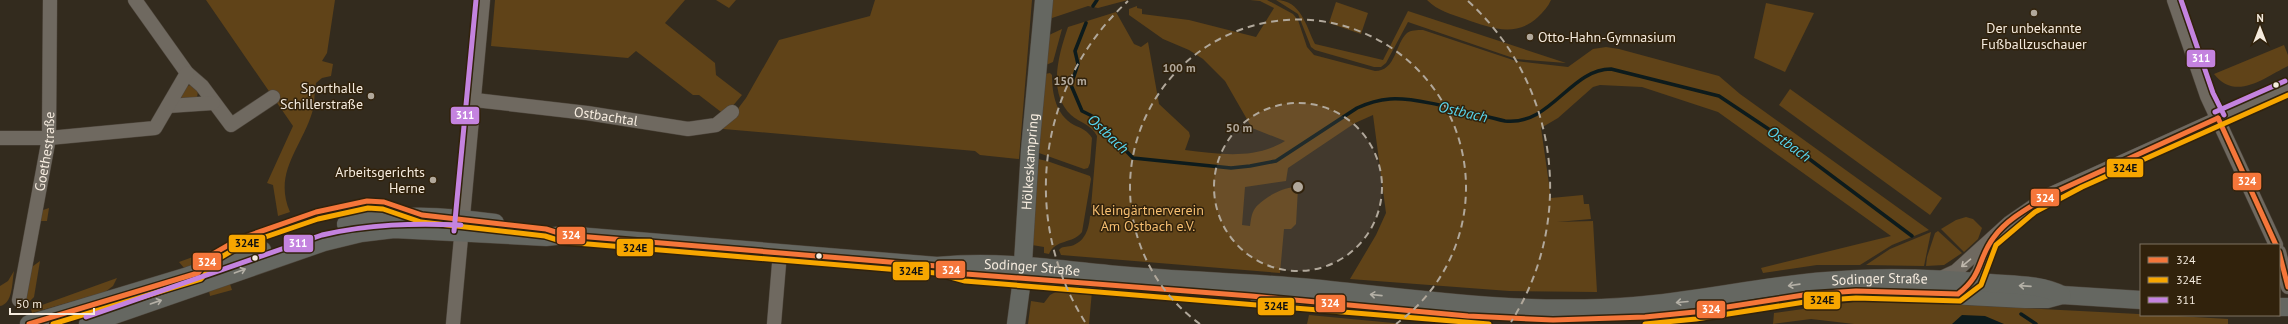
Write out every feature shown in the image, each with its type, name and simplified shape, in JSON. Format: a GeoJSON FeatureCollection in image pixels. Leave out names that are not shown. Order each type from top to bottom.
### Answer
{"type":"FeatureCollection","features":[{"type":"Feature","properties":{"kind":"main road","name":"Hölkeskampring"},"geometry":{"type":"LineString","coordinates":[[1016,324],[1023,272],[1032,120],[1044,0]]}},
{"type":"Feature","properties":{"kind":"main road","name":"Sodinger Straße"},"geometry":{"type":"LineString","coordinates":[[29,324],[188,276],[339,225],[377,218],[409,216],[461,226]]}},
{"type":"Feature","properties":{"kind":"main road","name":"Sodinger Straße"},"geometry":{"type":"LineString","coordinates":[[88,324],[324,242],[347,236],[394,229],[461,226],[546,229],[565,235],[937,266],[966,274],[1023,272],[1116,275],[1306,288],[1515,309],[1589,309],[1634,306],[1691,301],[1832,280],[1881,278],[1975,281],[2048,288],[2062,295]]}},
{"type":"Feature","properties":{"kind":"main road","name":"Sodinger Straße"},"geometry":{"type":"LineString","coordinates":[[1023,272],[1251,296],[1468,316],[1553,320],[1645,317],[1688,313],[1810,294],[1856,291],[1958,294],[2025,299],[2047,299],[2062,295],[2140,300]]}},
{"type":"Feature","properties":{"kind":"street","name":"Goethestraße"},"geometry":{"type":"LineString","coordinates":[[19,300],[49,138],[50,0]]}},
{"type":"Feature","properties":{"kind":"street"},"geometry":{"type":"LineString","coordinates":[[135,0],[187,73],[202,86],[213,103],[231,125],[273,96]]}},
{"type":"Feature","properties":{"kind":"street"},"geometry":{"type":"LineString","coordinates":[[453,324],[461,226],[475,100],[483,0]]}},
{"type":"Feature","properties":{"kind":"street"},"geometry":{"type":"LineString","coordinates":[[2174,0],[2206,96],[2218,118],[2276,244]]}},
{"type":"Feature","properties":{"kind":"street"},"geometry":{"type":"LineString","coordinates":[[0,138],[49,138],[161,128],[168,106],[187,73]]}},
{"type":"Feature","properties":{"kind":"street","name":"Sodinger Straße"},"geometry":{"type":"LineString","coordinates":[[1939,280],[1956,270],[1990,242],[2009,223],[2051,194],[2288,87]]}},
{"type":"Feature","properties":{"kind":"street","name":"Ostbachtal"},"geometry":{"type":"LineString","coordinates":[[475,100],[587,113],[688,130],[716,125],[732,112]]}},
{"type":"Feature","properties":{"kind":"street"},"geometry":{"type":"LineString","coordinates":[[168,106],[213,103]]}},
{"type":"Feature","properties":{"kind":"street","name":"Sodinger Straße"},"geometry":{"type":"LineString","coordinates":[[1975,281],[1990,242]]}},
{"type":"Feature","properties":{"kind":"street"},"geometry":{"type":"LineString","coordinates":[[774,324],[780,252]]}},
{"type":"Feature","properties":{"kind":"street"},"geometry":{"type":"LineString","coordinates":[[2280,256],[2288,287]]}},
{"type":"Feature","properties":{"kind":"street"},"geometry":{"type":"LineString","coordinates":[[1958,294],[1975,281]]}},
{"type":"Feature","properties":{"kind":"green space"},"geometry":{"type":"Polygon","coordinates":[[[206,0],[335,0],[327,53],[322,61],[333,64],[331,76],[322,78],[316,83],[312,113],[290,161],[285,185],[286,198],[290,212],[278,216],[273,185],[267,183],[293,126],[206,0]]]}},
{"type":"Feature","properties":{"kind":"green space"},"geometry":{"type":"Polygon","coordinates":[[[495,0],[685,0],[665,23],[715,63],[716,75],[742,95],[725,115],[699,95],[693,95],[636,51],[628,58],[491,46],[495,0]]]}},
{"type":"Feature","properties":{"kind":"green space"},"geometry":{"type":"Polygon","coordinates":[[[716,0],[736,0],[729,8],[716,0]]]}},
{"type":"Feature","properties":{"kind":"green space"},"geometry":{"type":"Polygon","coordinates":[[[875,0],[1032,0],[1019,159],[980,155],[975,151],[712,128],[734,114],[746,98],[779,40],[870,16],[875,0]]]}},
{"type":"Feature","properties":{"kind":"green space"},"geometry":{"type":"Polygon","coordinates":[[[1050,0],[1128,0],[1098,8],[1088,6],[1052,18],[1050,0]]]}},
{"type":"Feature","properties":{"kind":"green space","name":"Kleingärtnerverein Am Ostbach e.V."},"geometry":{"type":"Polygon","coordinates":[[[1250,0],[1267,0],[1293,14],[1298,20],[1307,47],[1314,55],[1375,71],[1382,70],[1387,67],[1407,33],[1423,30],[1516,61],[1568,67],[1593,49],[1606,47],[1619,49],[1719,76],[1740,94],[1929,230],[1892,245],[1860,265],[1817,265],[1763,273],[1761,268],[1891,236],[1718,112],[1642,87],[1600,85],[1593,87],[1558,118],[1541,128],[1551,198],[1583,195],[1584,204],[1589,204],[1591,219],[1557,222],[1593,221],[1597,292],[1509,291],[1350,279],[1376,235],[1386,213],[1373,115],[1355,123],[1288,168],[1286,181],[1245,187],[1242,225],[1250,226],[1253,212],[1261,202],[1287,188],[1298,188],[1296,224],[1291,229],[1284,229],[1280,273],[1061,255],[1060,249],[1076,244],[1083,238],[1089,226],[1090,216],[1098,215],[1099,211],[1091,207],[1097,136],[1089,126],[1074,118],[1064,106],[1059,95],[1057,84],[1057,72],[1061,49],[1068,27],[1116,12],[1134,44],[1141,47],[1148,42],[1159,104],[1189,132],[1190,136],[1185,150],[1223,154],[1249,153],[1273,147],[1285,141],[1252,128],[1225,81],[1203,59],[1189,50],[1163,39],[1129,15],[1129,9],[1137,6],[1137,8],[1142,9],[1142,14],[1189,20],[1256,37],[1274,8],[1260,1],[1250,0]]]}},
{"type":"Feature","properties":{"kind":"green space"},"geometry":{"type":"Polygon","coordinates":[[[1276,0],[1291,4],[1297,9],[1302,15],[1315,44],[1383,60],[1408,11],[1566,63],[1516,59],[1408,22],[1386,63],[1381,67],[1374,67],[1315,50],[1311,47],[1298,14],[1276,0]]]}},
{"type":"Feature","properties":{"kind":"green space"},"geometry":{"type":"Polygon","coordinates":[[[1427,0],[1551,0],[1544,11],[1530,23],[1512,29],[1503,29],[1493,28],[1450,14],[1440,10],[1427,0]]]}},
{"type":"Feature","properties":{"kind":"green space"},"geometry":{"type":"Polygon","coordinates":[[[1336,2],[1368,13],[1361,34],[1329,23],[1336,2]]]}},
{"type":"Feature","properties":{"kind":"green space"},"geometry":{"type":"Polygon","coordinates":[[[1766,3],[1814,13],[1785,72],[1754,58],[1766,3]]]}},
{"type":"Feature","properties":{"kind":"green space"},"geometry":{"type":"Polygon","coordinates":[[[1062,29],[1053,62],[1046,65],[1049,35],[1062,29]]]}},
{"type":"Feature","properties":{"kind":"green space"},"geometry":{"type":"Polygon","coordinates":[[[2284,45],[2288,55],[2288,66],[2251,85],[2241,87],[2232,86],[2223,82],[2214,74],[2284,45]]]}},
{"type":"Feature","properties":{"kind":"green space"},"geometry":{"type":"Polygon","coordinates":[[[1050,73],[1052,75],[1054,97],[1059,110],[1068,121],[1082,129],[1092,138],[1090,163],[1088,168],[1084,169],[1039,153],[1045,74],[1050,73]]]}},
{"type":"Feature","properties":{"kind":"green space"},"geometry":{"type":"Polygon","coordinates":[[[191,85],[198,91],[197,98],[182,101],[179,97],[186,86],[191,85]]]}},
{"type":"Feature","properties":{"kind":"green space"},"geometry":{"type":"Polygon","coordinates":[[[1790,89],[1942,198],[1930,215],[1779,105],[1790,89]]]}},
{"type":"Feature","properties":{"kind":"green space"},"geometry":{"type":"Polygon","coordinates":[[[1038,159],[1090,176],[1091,179],[1082,232],[1078,236],[1055,246],[1049,254],[1044,253],[1044,247],[1032,245],[1038,159]]]}},
{"type":"Feature","properties":{"kind":"green space"},"geometry":{"type":"Polygon","coordinates":[[[380,205],[394,209],[376,213],[365,206],[380,205]]]}},
{"type":"Feature","properties":{"kind":"green space"},"geometry":{"type":"Polygon","coordinates":[[[49,208],[47,221],[37,221],[40,211],[49,208]]]}},
{"type":"Feature","properties":{"kind":"green space"},"geometry":{"type":"Polygon","coordinates":[[[1966,217],[1973,219],[1982,228],[1978,239],[1964,252],[1941,229],[1956,220],[1966,217]]]}},
{"type":"Feature","properties":{"kind":"green space"},"geometry":{"type":"Polygon","coordinates":[[[1938,231],[1962,253],[1944,265],[1926,266],[1927,257],[1935,233],[1938,231]]]}},
{"type":"Feature","properties":{"kind":"green space"},"geometry":{"type":"Polygon","coordinates":[[[1931,232],[1924,266],[1866,265],[1890,249],[1931,232]]]}},
{"type":"Feature","properties":{"kind":"green space"},"geometry":{"type":"Polygon","coordinates":[[[239,244],[248,247],[213,259],[226,249],[239,244]]]}},
{"type":"Feature","properties":{"kind":"green space"},"geometry":{"type":"Polygon","coordinates":[[[212,250],[195,268],[185,269],[179,262],[212,250]]]}},
{"type":"Feature","properties":{"kind":"green space"},"geometry":{"type":"Polygon","coordinates":[[[40,261],[34,297],[29,302],[24,302],[29,269],[40,261]]]}},
{"type":"Feature","properties":{"kind":"green space"},"geometry":{"type":"Polygon","coordinates":[[[14,271],[10,297],[0,306],[0,286],[8,281],[14,271]]]}},
{"type":"Feature","properties":{"kind":"green space"},"geometry":{"type":"Polygon","coordinates":[[[117,278],[113,286],[105,292],[32,313],[31,309],[117,278]]]}},
{"type":"Feature","properties":{"kind":"green space"},"geometry":{"type":"Polygon","coordinates":[[[229,281],[232,290],[210,296],[209,291],[229,281]]]}},
{"type":"Feature","properties":{"kind":"green space"},"geometry":{"type":"Polygon","coordinates":[[[1061,289],[1092,291],[1089,324],[1028,324],[1031,301],[1044,303],[1050,295],[1061,289]]]}},
{"type":"Feature","properties":{"kind":"green space"},"geometry":{"type":"Polygon","coordinates":[[[1868,300],[2140,314],[2140,316],[2177,316],[2228,319],[2228,324],[1854,324],[1811,319],[1773,324],[1774,313],[1868,300]]]}},
{"type":"Feature","properties":{"kind":"green space"},"geometry":{"type":"Polygon","coordinates":[[[1309,315],[1404,324],[1307,324],[1309,315]]]}},
{"type":"Feature","properties":{"kind":"shaded area"},"geometry":{"type":"Polygon","coordinates":[[[1962,315],[1985,316],[2004,324],[1952,324],[1962,315]]]}},
{"type":"Feature","properties":{"kind":"waterway","name":"Ostbach"},"geometry":{"type":"LineString","coordinates":[[1093,6],[1097,0]]}},
{"type":"Feature","properties":{"kind":"waterway","name":"Ostbach"},"geometry":{"type":"LineString","coordinates":[[1086,23],[1075,51],[1078,64],[1071,85],[1082,111],[1092,116],[1133,158],[1231,168],[1276,161],[1357,108],[1373,102],[1390,99],[1431,103],[1505,121],[1521,120],[1535,115],[1548,107],[1584,78],[1597,71],[1611,69],[1719,96],[1776,134],[1912,236]]}},
{"type":"Feature","properties":{"kind":"waterway","name":"Ostbach"},"geometry":{"type":"LineString","coordinates":[[2021,314],[2036,324]]}},
{"type":"Feature","properties":{"kind":"transit line","name":"311"},"geometry":{"type":"LineString","coordinates":[[454,231],[476,0]]}},
{"type":"Feature","properties":{"kind":"transit line","name":"311"},"geometry":{"type":"LineString","coordinates":[[2181,0],[2213,93],[2224,115]]}},
{"type":"Feature","properties":{"kind":"transit line","name":"311"},"geometry":{"type":"LineString","coordinates":[[2215,112],[2285,81]]}},
{"type":"Feature","properties":{"kind":"transit line","name":"324E"},"geometry":{"type":"LineString","coordinates":[[1645,324],[1696,319],[1811,301],[1856,298],[1960,301],[1981,285],[1996,245],[2035,212],[2082,187],[2288,95]]}},
{"type":"Feature","properties":{"kind":"transit line","name":"324"},"geometry":{"type":"LineString","coordinates":[[2218,118],[2276,244]]}},
{"type":"Feature","properties":{"kind":"transit line","name":"324"},"geometry":{"type":"LineString","coordinates":[[29,324],[198,273],[213,254],[239,239],[316,212],[367,201],[384,202],[422,215],[546,229],[565,235],[937,266],[966,274],[1251,296],[1468,316],[1553,320],[1645,317],[1695,312],[1810,294],[1856,291],[1958,294],[1972,280],[1994,237],[2006,224],[2021,213],[2051,194],[2218,118]]}},
{"type":"Feature","properties":{"kind":"transit line","name":"324E"},"geometry":{"type":"LineString","coordinates":[[53,324],[201,279],[218,259],[242,245],[318,219],[368,208],[383,209],[421,222],[545,236],[564,242],[936,273],[965,281],[1489,324]]}},
{"type":"Feature","properties":{"kind":"transit line","name":"311"},"geometry":{"type":"LineString","coordinates":[[86,317],[322,235],[374,226],[426,224],[461,225]]}},
{"type":"Feature","properties":{"kind":"transit line","name":"324"},"geometry":{"type":"LineString","coordinates":[[2280,256],[2288,287]]}},
{"type":"Feature","properties":{"kind":"place","name":"Der unbekannte Fußballzuschauer"},"geometry":{"type":"Point","coordinates":[2034,13]}},
{"type":"Feature","properties":{"kind":"place","name":"Otto-Hahn-Gymnasium"},"geometry":{"type":"Point","coordinates":[1530,37]}},
{"type":"Feature","properties":{"kind":"place","name":"Sporthalle Schillerstraße"},"geometry":{"type":"Point","coordinates":[371,96]}},
{"type":"Feature","properties":{"kind":"place","name":"Arbeitsgerichts Herne"},"geometry":{"type":"Point","coordinates":[433,180]}}]}
